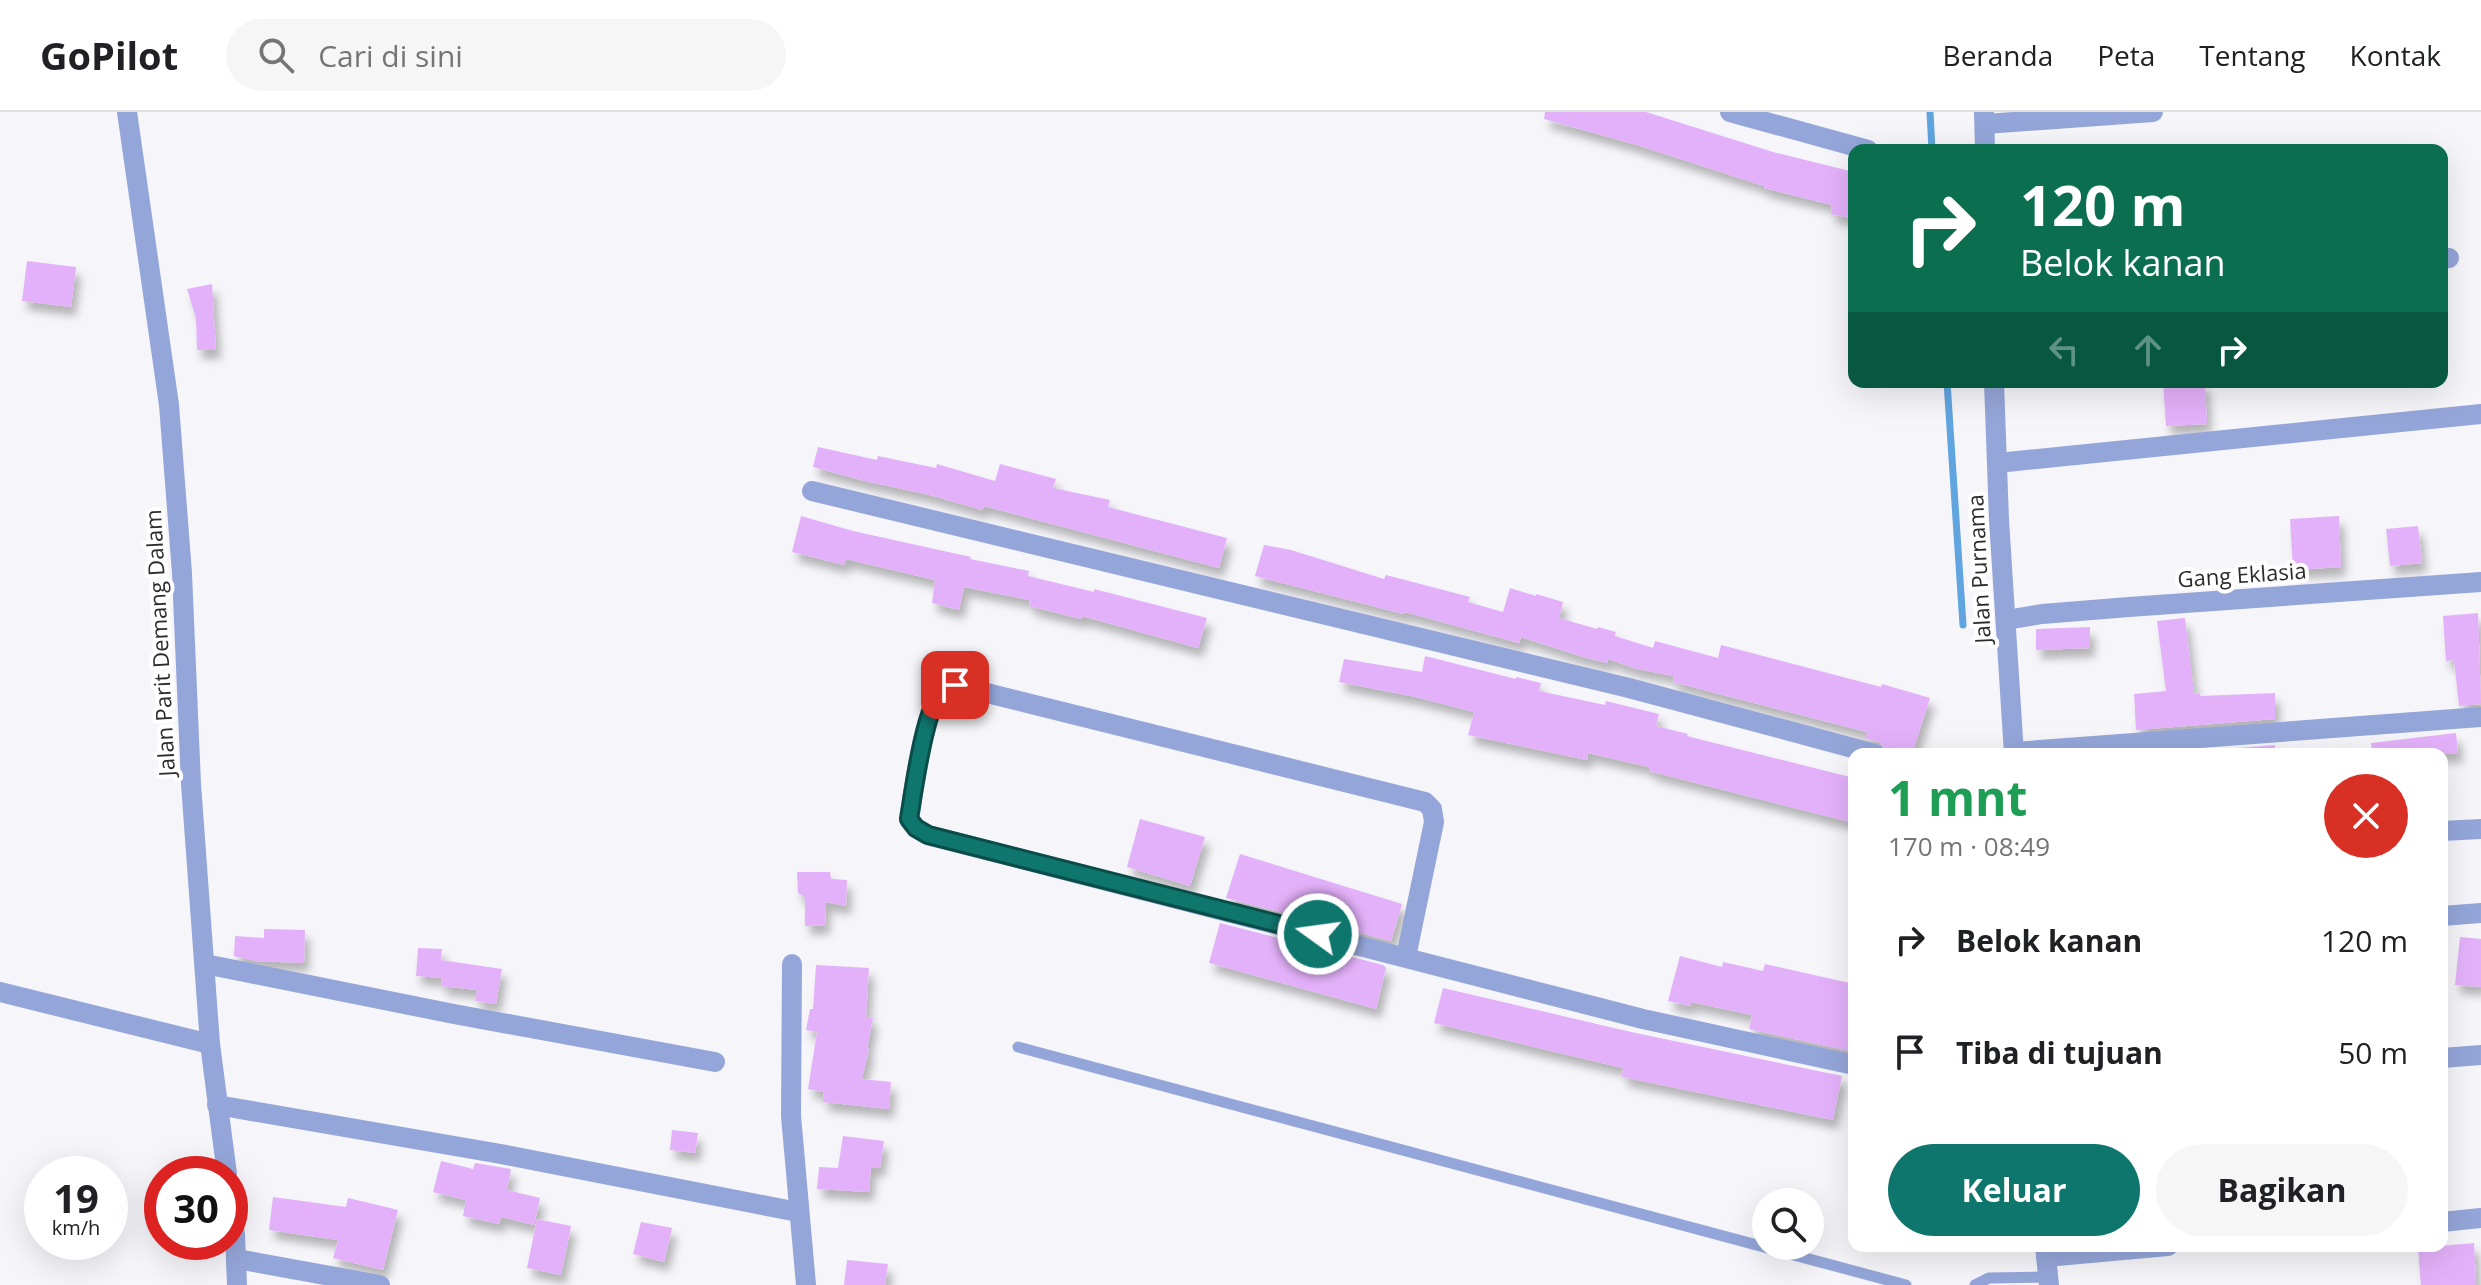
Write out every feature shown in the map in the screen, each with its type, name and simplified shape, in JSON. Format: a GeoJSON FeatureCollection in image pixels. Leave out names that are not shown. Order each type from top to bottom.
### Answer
{"type":"FeatureCollection","features":[{"type":"Feature","properties":{"kind":"street","name":"Jalan Parit Demang Dalam"},"geometry":{"type":"LineString","coordinates":[[127,112],[169,405],[210,1044],[224,1156]]}},
{"type":"Feature","properties":{"kind":"street"},"geometry":{"type":"LineString","coordinates":[[1730,112],[1848,144]]}},
{"type":"Feature","properties":{"kind":"street"},"geometry":{"type":"LineString","coordinates":[[1985,144],[1984,118],[2153,112]]}},
{"type":"Feature","properties":{"kind":"street","name":"Jalan Purnama"},"geometry":{"type":"LineString","coordinates":[[1994,388],[2014,748]]}},
{"type":"Feature","properties":{"kind":"street"},"geometry":{"type":"LineString","coordinates":[[1997,463],[2481,414]]}},
{"type":"Feature","properties":{"kind":"street"},"geometry":{"type":"LineString","coordinates":[[812,491],[1629,688],[1853,748]]}},
{"type":"Feature","properties":{"kind":"street","name":"Gang Eklasia"},"geometry":{"type":"LineString","coordinates":[[2006,620],[2129,607],[2481,582]]}},
{"type":"Feature","properties":{"kind":"street"},"geometry":{"type":"LineString","coordinates":[[1406,957],[1434,822],[1432,809],[1425,802],[955,685],[942,691],[933,705],[909,819],[928,835],[1643,1019],[1848,1064]]}},
{"type":"Feature","properties":{"kind":"street"},"geometry":{"type":"LineString","coordinates":[[2079,748],[2481,717]]}},
{"type":"Feature","properties":{"kind":"street"},"geometry":{"type":"LineString","coordinates":[[2448,831],[2481,829]]}},
{"type":"Feature","properties":{"kind":"street"},"geometry":{"type":"LineString","coordinates":[[2448,916],[2481,913]]}},
{"type":"Feature","properties":{"kind":"street"},"geometry":{"type":"LineString","coordinates":[[205,964],[715,1062]]}},
{"type":"Feature","properties":{"kind":"street"},"geometry":{"type":"LineString","coordinates":[[792,964],[791,1116],[806,1285]]}},
{"type":"Feature","properties":{"kind":"street"},"geometry":{"type":"LineString","coordinates":[[0,992],[210,1044]]}},
{"type":"Feature","properties":{"kind":"street"},"geometry":{"type":"LineString","coordinates":[[2448,1058],[2481,1055]]}},
{"type":"Feature","properties":{"kind":"street"},"geometry":{"type":"LineString","coordinates":[[217,1105],[501,1154],[798,1212]]}},
{"type":"Feature","properties":{"kind":"street"},"geometry":{"type":"LineString","coordinates":[[2448,1221],[2481,1218]]}},
{"type":"Feature","properties":{"kind":"street"},"geometry":{"type":"LineString","coordinates":[[2047,1266],[2132,1252]]}},
{"type":"Feature","properties":{"kind":"street"},"geometry":{"type":"LineString","coordinates":[[237,1260],[237,1285]]}},
{"type":"Feature","properties":{"kind":"street"},"geometry":{"type":"LineString","coordinates":[[242,1260],[380,1285]]}},
{"type":"Feature","properties":{"kind":"lane"},"geometry":{"type":"LineString","coordinates":[[1018,1047],[1906,1285]]}},
{"type":"Feature","properties":{"kind":"lane"},"geometry":{"type":"LineString","coordinates":[[1975,1285],[1989,1278],[2047,1266]]}},
{"type":"Feature","properties":{"kind":"building"},"geometry":{"type":"Polygon","coordinates":[[[1545,112],[1646,112],[1773,152],[1848,171],[1848,218],[1831,214],[1832,205],[1764,188],[1637,145],[1544,119],[1545,112]]]}},
{"type":"Feature","properties":{"kind":"building"},"geometry":{"type":"Polygon","coordinates":[[[27,261],[76,267],[71,307],[22,301],[27,261]]]}},
{"type":"Feature","properties":{"kind":"building"},"geometry":{"type":"Polygon","coordinates":[[[212,284],[216,350],[197,350],[196,318],[187,289],[212,284]]]}},
{"type":"Feature","properties":{"kind":"building"},"geometry":{"type":"Polygon","coordinates":[[[2163,388],[2205,388],[2207,424],[2166,426],[2163,388]]]}},
{"type":"Feature","properties":{"kind":"building"},"geometry":{"type":"Polygon","coordinates":[[[818,447],[877,460],[878,456],[936,468],[937,464],[995,481],[1000,464],[1056,479],[1053,488],[1110,500],[1108,507],[1227,538],[1219,568],[984,506],[982,510],[813,467],[818,447]]]}},
{"type":"Feature","properties":{"kind":"building"},"geometry":{"type":"Polygon","coordinates":[[[801,516],[1029,571],[1028,576],[1094,592],[1094,589],[1207,618],[1198,648],[1082,616],[1081,619],[1029,606],[1030,600],[964,587],[959,610],[932,603],[935,580],[846,559],[844,565],[792,552],[801,516]]]}},
{"type":"Feature","properties":{"kind":"building"},"geometry":{"type":"Polygon","coordinates":[[[2339,516],[2341,567],[2293,570],[2290,519],[2339,516]]]}},
{"type":"Feature","properties":{"kind":"building"},"geometry":{"type":"Polygon","coordinates":[[[2418,526],[2422,563],[2390,566],[2386,529],[2418,526]]]}},
{"type":"Feature","properties":{"kind":"building"},"geometry":{"type":"Polygon","coordinates":[[[1264,545],[1291,550],[1384,579],[1386,575],[1470,597],[1468,602],[1503,612],[1510,588],[1563,602],[1559,618],[1616,632],[1615,636],[1653,648],[1655,641],[1718,658],[1721,645],[1930,698],[1914,748],[1886,748],[1879,742],[1865,738],[1867,732],[1673,682],[1674,676],[1637,669],[1608,659],[1607,663],[1583,657],[1521,637],[1519,643],[1255,576],[1264,545]]]}},
{"type":"Feature","properties":{"kind":"building"},"geometry":{"type":"Polygon","coordinates":[[[2478,613],[2481,704],[2459,706],[2454,660],[2446,661],[2443,616],[2478,613]]]}},
{"type":"Feature","properties":{"kind":"building"},"geometry":{"type":"Polygon","coordinates":[[[2185,618],[2194,694],[2275,693],[2275,719],[2136,730],[2134,694],[2166,691],[2157,621],[2185,618]]]}},
{"type":"Feature","properties":{"kind":"building"},"geometry":{"type":"Polygon","coordinates":[[[2090,627],[2090,648],[2036,650],[2036,629],[2090,627]]]}},
{"type":"Feature","properties":{"kind":"building"},"geometry":{"type":"Polygon","coordinates":[[[1425,656],[1541,683],[1539,691],[1605,705],[1606,701],[1659,714],[1656,726],[1848,776],[1848,821],[1588,753],[1587,760],[1468,735],[1474,712],[1339,682],[1344,659],[1422,672],[1425,656]]]}},
{"type":"Feature","properties":{"kind":"building"},"geometry":{"type":"Polygon","coordinates":[[[2456,733],[2458,754],[2448,754],[2448,748],[2371,748],[2371,743],[2456,733]]]}},
{"type":"Feature","properties":{"kind":"building"},"geometry":{"type":"Polygon","coordinates":[[[2275,745],[2275,748],[2239,748],[2275,745]]]}},
{"type":"Feature","properties":{"kind":"building"},"geometry":{"type":"Polygon","coordinates":[[[1140,819],[1205,837],[1190,886],[1127,867],[1140,819]]]}},
{"type":"Feature","properties":{"kind":"building"},"geometry":{"type":"Polygon","coordinates":[[[1240,854],[1402,904],[1391,941],[1226,898],[1240,854]]]}},
{"type":"Feature","properties":{"kind":"building"},"geometry":{"type":"Polygon","coordinates":[[[797,872],[830,872],[831,879],[847,880],[846,906],[826,902],[825,925],[805,926],[805,897],[798,893],[797,872]]]}},
{"type":"Feature","properties":{"kind":"building"},"geometry":{"type":"Polygon","coordinates":[[[1220,923],[1383,965],[1386,968],[1376,1009],[1209,963],[1220,923]]]}},
{"type":"Feature","properties":{"kind":"building"},"geometry":{"type":"Polygon","coordinates":[[[264,929],[305,930],[304,963],[256,961],[234,956],[235,936],[264,938],[264,929]]]}},
{"type":"Feature","properties":{"kind":"building"},"geometry":{"type":"Polygon","coordinates":[[[2460,937],[2481,939],[2481,987],[2455,985],[2460,937]]]}},
{"type":"Feature","properties":{"kind":"building"},"geometry":{"type":"Polygon","coordinates":[[[418,948],[442,949],[441,960],[502,969],[496,1004],[475,1001],[477,990],[441,986],[442,978],[416,976],[418,948]]]}},
{"type":"Feature","properties":{"kind":"building"},"geometry":{"type":"Polygon","coordinates":[[[1680,956],[1722,967],[1723,962],[1763,971],[1765,964],[1848,983],[1848,1051],[1749,1029],[1752,1015],[1691,1002],[1690,1006],[1668,1001],[1680,956]]]}},
{"type":"Feature","properties":{"kind":"building"},"geometry":{"type":"Polygon","coordinates":[[[816,965],[869,968],[866,1017],[873,1018],[862,1079],[891,1082],[889,1109],[823,1102],[824,1092],[808,1089],[817,1032],[806,1030],[810,1009],[813,1009],[816,965]]]}},
{"type":"Feature","properties":{"kind":"building"},"geometry":{"type":"Polygon","coordinates":[[[1443,988],[1631,1032],[1842,1076],[1833,1120],[1622,1077],[1623,1068],[1434,1023],[1443,988]]]}},
{"type":"Feature","properties":{"kind":"building"},"geometry":{"type":"Polygon","coordinates":[[[672,1130],[698,1133],[695,1153],[670,1150],[672,1130]]]}},
{"type":"Feature","properties":{"kind":"building"},"geometry":{"type":"Polygon","coordinates":[[[843,1136],[884,1141],[880,1168],[871,1167],[869,1192],[817,1189],[819,1167],[838,1168],[843,1136]]]}},
{"type":"Feature","properties":{"kind":"building"},"geometry":{"type":"Polygon","coordinates":[[[441,1161],[473,1169],[475,1163],[511,1169],[507,1190],[540,1198],[534,1225],[501,1217],[499,1224],[463,1216],[466,1200],[433,1192],[441,1161]]]}},
{"type":"Feature","properties":{"kind":"building"},"geometry":{"type":"Polygon","coordinates":[[[273,1197],[346,1207],[348,1198],[398,1210],[383,1270],[333,1258],[338,1240],[269,1230],[273,1197]]]}},
{"type":"Feature","properties":{"kind":"building"},"geometry":{"type":"Polygon","coordinates":[[[537,1219],[571,1226],[561,1275],[527,1268],[537,1219]]]}},
{"type":"Feature","properties":{"kind":"building"},"geometry":{"type":"Polygon","coordinates":[[[641,1222],[672,1228],[664,1262],[633,1254],[641,1222]]]}},
{"type":"Feature","properties":{"kind":"building"},"geometry":{"type":"Polygon","coordinates":[[[2474,1243],[2476,1285],[2421,1285],[2418,1252],[2448,1252],[2448,1245],[2474,1243]]]}},
{"type":"Feature","properties":{"kind":"building"},"geometry":{"type":"Polygon","coordinates":[[[847,1260],[888,1264],[885,1285],[844,1285],[847,1260]]]}},
{"type":"Feature","properties":{"kind":"waterway"},"geometry":{"type":"LineString","coordinates":[[1930,112],[1932,144]]}},
{"type":"Feature","properties":{"kind":"waterway"},"geometry":{"type":"LineString","coordinates":[[1947,388],[1963,625]]}},
{"type":"Feature","properties":{"kind":"route"},"geometry":{"type":"LineString","coordinates":[[955,685],[942,691],[933,705],[909,819],[916,828],[928,835],[1318,934]]}}]}
